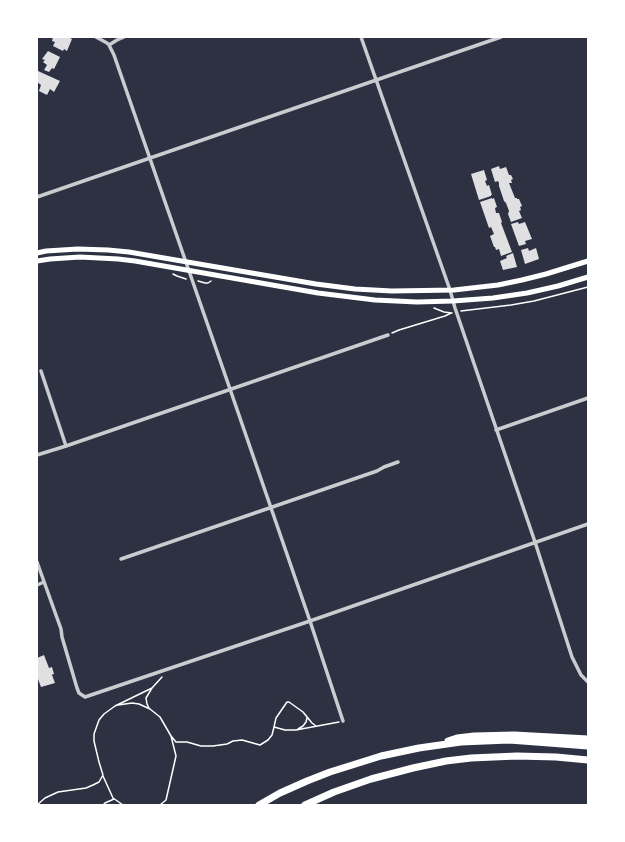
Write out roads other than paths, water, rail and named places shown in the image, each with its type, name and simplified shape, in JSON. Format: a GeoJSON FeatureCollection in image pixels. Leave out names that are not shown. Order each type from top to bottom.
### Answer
{"type":"FeatureCollection","features":[{"type":"Feature","properties":{"kind":"highway"},"geometry":{"type":"LineString","coordinates":[[438,745],[457,738],[474,736],[514,735],[588,739]]}},
{"type":"Feature","properties":{"kind":"highway"},"geometry":{"type":"LineString","coordinates":[[258,805],[307,781],[349,765],[392,753],[438,745],[509,740],[588,746]]}},
{"type":"Feature","properties":{"kind":"highway"},"geometry":{"type":"LineString","coordinates":[[305,805],[334,792],[371,779],[406,769],[446,761],[471,758],[517,756],[588,760]]}},
{"type":"Feature","properties":{"kind":"main road"},"geometry":{"type":"LineString","coordinates":[[37,253],[67,250],[108,250],[129,252],[316,284],[398,291],[450,290],[481,287],[522,280],[588,261]]}},
{"type":"Feature","properties":{"kind":"main road"},"geometry":{"type":"LineString","coordinates":[[37,261],[66,258],[99,258],[135,261],[318,293],[389,301],[417,302],[493,298],[527,293],[588,277]]}},
{"type":"Feature","properties":{"kind":"street"},"geometry":{"type":"LineString","coordinates":[[96,37],[107,43],[114,55],[310,621],[343,721]]}},
{"type":"Feature","properties":{"kind":"street"},"geometry":{"type":"LineString","coordinates":[[109,45],[124,37]]}},
{"type":"Feature","properties":{"kind":"street"},"geometry":{"type":"LineString","coordinates":[[361,37],[450,290],[572,657],[581,674],[588,682]]}},
{"type":"Feature","properties":{"kind":"street"},"geometry":{"type":"LineString","coordinates":[[37,197],[501,37]]}},
{"type":"Feature","properties":{"kind":"street"},"geometry":{"type":"LineString","coordinates":[[37,455],[388,335]]}},
{"type":"Feature","properties":{"kind":"street"},"geometry":{"type":"LineString","coordinates":[[41,371],[66,446]]}},
{"type":"Feature","properties":{"kind":"street"},"geometry":{"type":"LineString","coordinates":[[496,430],[588,398]]}},
{"type":"Feature","properties":{"kind":"street"},"geometry":{"type":"LineString","coordinates":[[121,559],[377,471],[398,462]]}},
{"type":"Feature","properties":{"kind":"street"},"geometry":{"type":"LineString","coordinates":[[37,562],[61,629],[77,688],[82,696],[88,697],[588,524]]}},
{"type":"Feature","properties":{"kind":"street"},"geometry":{"type":"LineString","coordinates":[[37,585],[44,582]]}}]}
